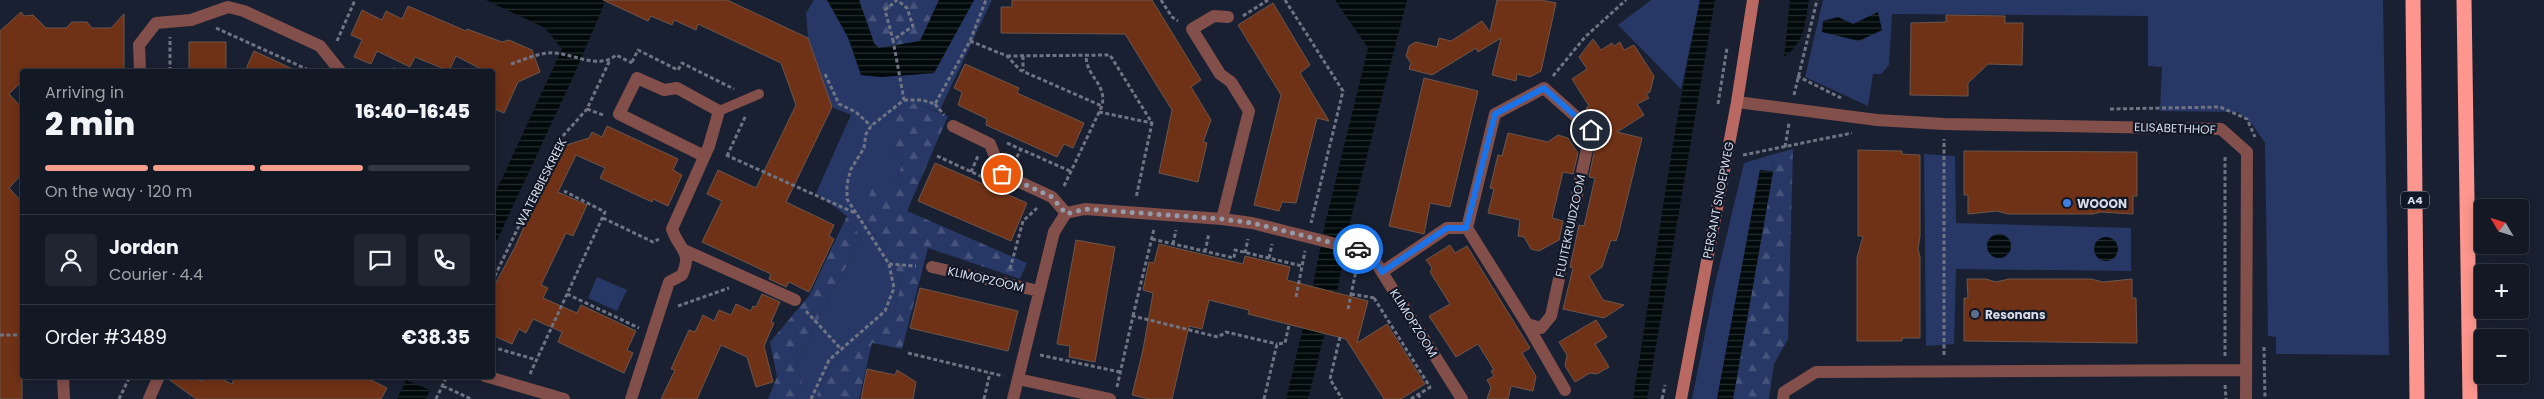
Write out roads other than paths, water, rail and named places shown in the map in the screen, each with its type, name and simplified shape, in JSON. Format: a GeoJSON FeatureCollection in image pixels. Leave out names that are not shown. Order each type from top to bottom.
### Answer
{"type":"FeatureCollection","features":[{"type":"Feature","properties":{"kind":"highway","name":"A4"},"geometry":{"type":"LineString","coordinates":[[2413,0],[2418,399]]}},
{"type":"Feature","properties":{"kind":"highway"},"geometry":{"type":"LineString","coordinates":[[2464,0],[2470,399]]}},
{"type":"Feature","properties":{"kind":"main road","name":"PERSANT SNOEPWEG"},"geometry":{"type":"LineString","coordinates":[[1681,399],[1726,152],[1737,102],[1753,0]]}},
{"type":"Feature","properties":{"kind":"street"},"geometry":{"type":"LineString","coordinates":[[140,69],[139,45],[156,23],[191,20],[228,7],[244,11],[320,46],[338,69]]}},
{"type":"Feature","properties":{"kind":"street"},"geometry":{"type":"LineString","coordinates":[[1222,219],[1249,111],[1231,82],[1220,74],[1192,29],[1214,16],[1228,17]]}},
{"type":"Feature","properties":{"kind":"street"},"geometry":{"type":"LineString","coordinates":[[706,151],[619,114],[636,78],[664,90],[677,88],[719,111],[706,151],[672,229],[676,243],[684,250],[795,300]]}},
{"type":"Feature","properties":{"kind":"street","name":"FLUITEKRUIDZOOM"},"geometry":{"type":"LineString","coordinates":[[1466,228],[1495,114],[1544,88],[1591,130],[1551,316],[1541,328],[1527,324]]}},
{"type":"Feature","properties":{"kind":"street","name":"ELISABETHHOF"},"geometry":{"type":"LineString","coordinates":[[1737,102],[1877,120],[1944,124],[2221,129],[2247,152],[2246,399]]}},
{"type":"Feature","properties":{"kind":"street"},"geometry":{"type":"LineString","coordinates":[[953,126],[990,144],[1002,174],[1054,200],[1066,214]]}},
{"type":"Feature","properties":{"kind":"street","name":"KLIMOPZOOM"},"geometry":{"type":"LineString","coordinates":[[1013,399],[1054,232],[1066,214],[1085,209],[1157,216],[1222,219],[1355,247],[1373,258],[1462,399]]}},
{"type":"Feature","properties":{"kind":"street"},"geometry":{"type":"LineString","coordinates":[[1382,272],[1447,228],[1466,228],[1527,324],[1564,390]]}},
{"type":"Feature","properties":{"kind":"street"},"geometry":{"type":"LineString","coordinates":[[631,399],[669,282],[682,275],[687,263],[684,250]]}},
{"type":"Feature","properties":{"kind":"street","name":"KLIMOPZOOM"},"geometry":{"type":"LineString","coordinates":[[932,267],[1040,292]]}},
{"type":"Feature","properties":{"kind":"street"},"geometry":{"type":"LineString","coordinates":[[1783,399],[1784,392],[1816,372],[2246,370]]}},
{"type":"Feature","properties":{"kind":"street"},"geometry":{"type":"LineString","coordinates":[[63,379],[64,399]]}},
{"type":"Feature","properties":{"kind":"street"},"geometry":{"type":"LineString","coordinates":[[149,399],[158,379]]}},
{"type":"Feature","properties":{"kind":"street"},"geometry":{"type":"LineString","coordinates":[[495,379],[564,399]]}},
{"type":"Feature","properties":{"kind":"street"},"geometry":{"type":"LineString","coordinates":[[1018,379],[1113,395]]}},
{"type":"Feature","properties":{"kind":"lane"},"geometry":{"type":"LineString","coordinates":[[719,111],[759,94]]}},
{"type":"Feature","properties":{"kind":"place","name":"WOOON"},"geometry":{"type":"Point","coordinates":[2067,203]}},
{"type":"Feature","properties":{"kind":"place","name":"Resonans"},"geometry":{"type":"Point","coordinates":[1975,314]}}]}
